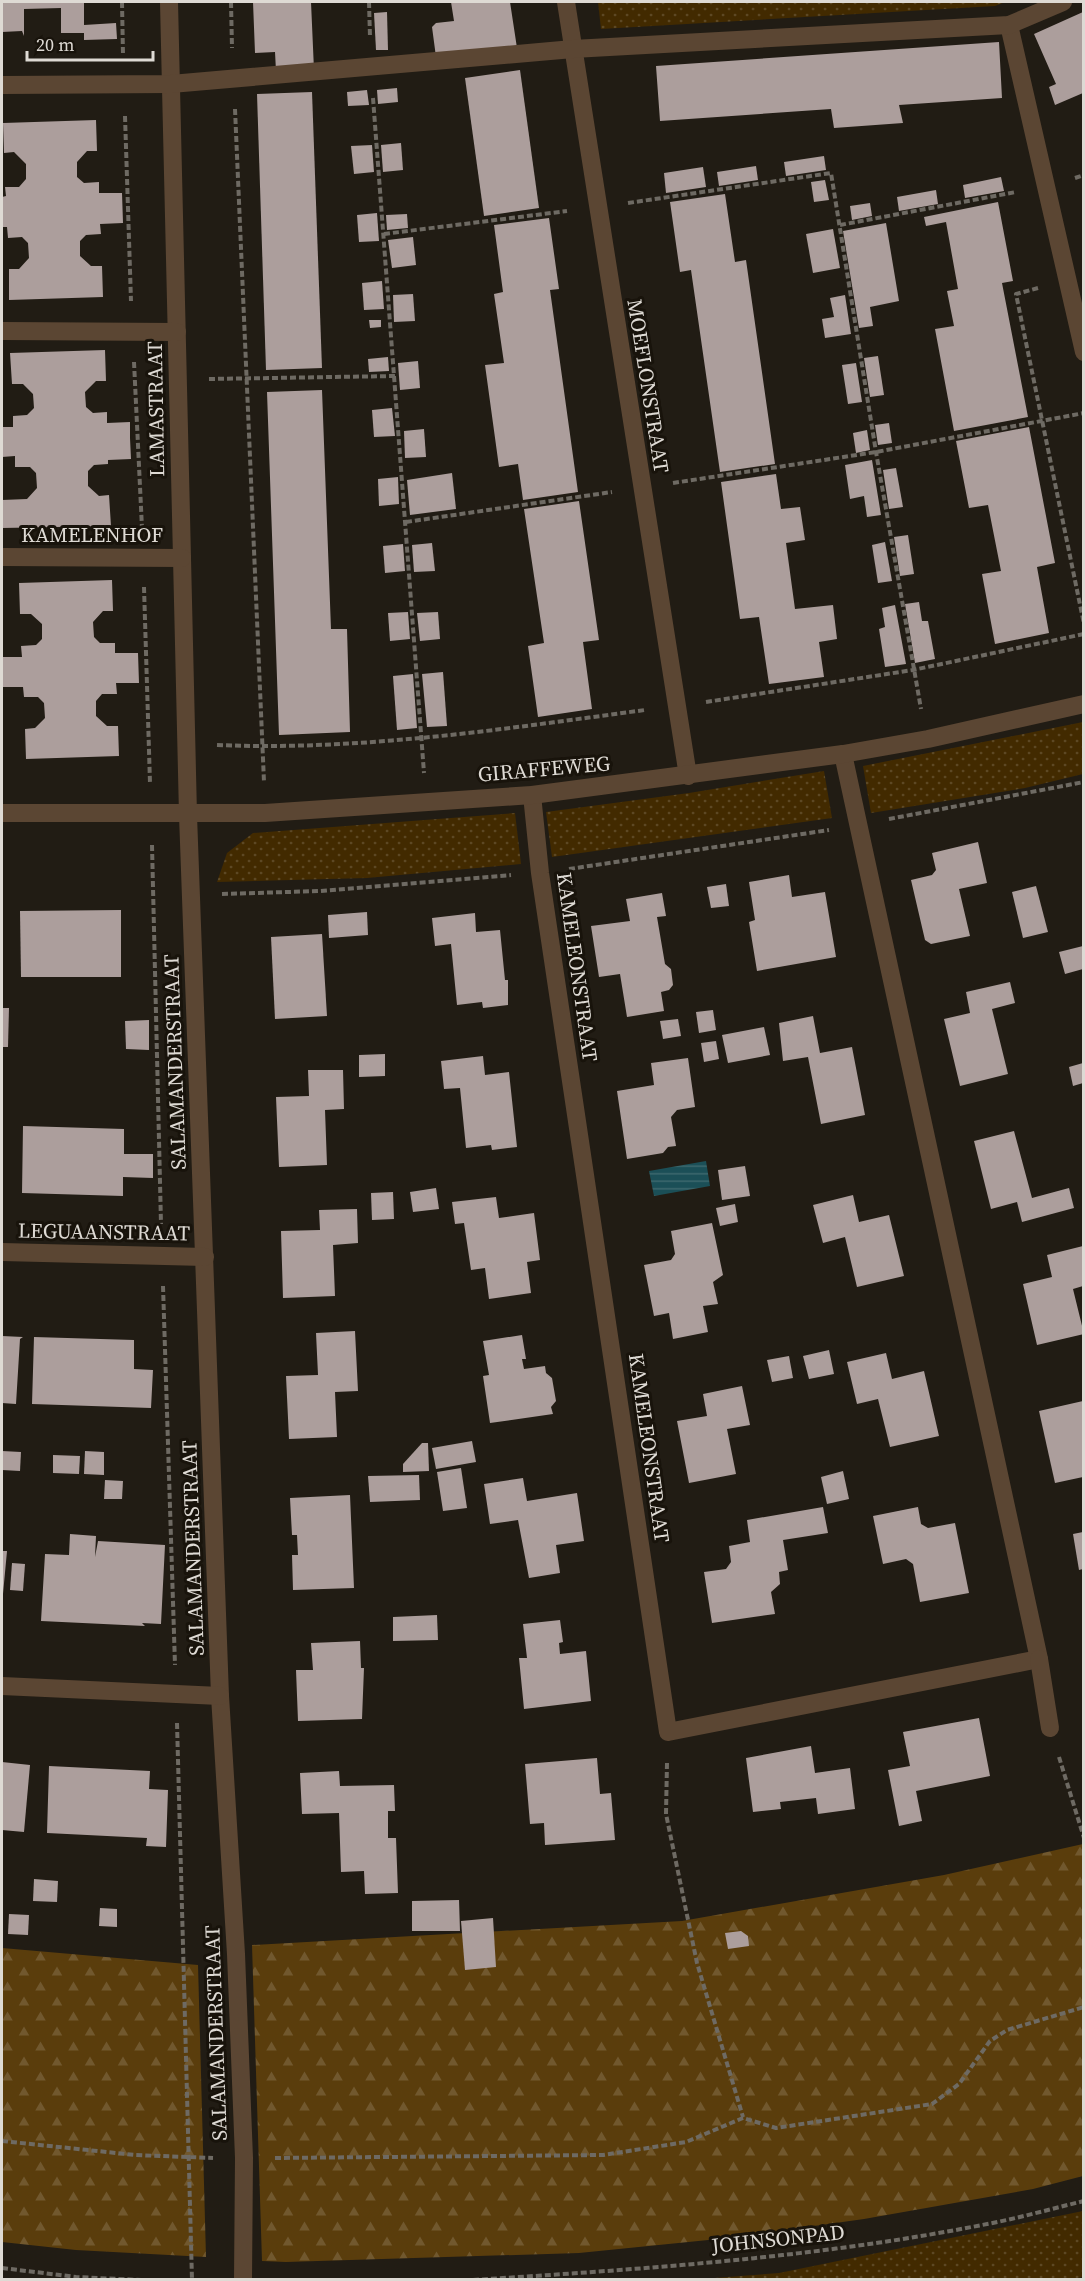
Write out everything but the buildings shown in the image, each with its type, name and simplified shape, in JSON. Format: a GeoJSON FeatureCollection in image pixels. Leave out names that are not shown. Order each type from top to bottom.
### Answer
{"type":"FeatureCollection","features":[{"type":"Feature","properties":{"kind":"street","name":"LAMASTRAAT"},"geometry":{"type":"LineString","coordinates":[[169,2],[188,815]]}},
{"type":"Feature","properties":{"kind":"street","name":"MOEFLONSTRAAT"},"geometry":{"type":"LineString","coordinates":[[566,2],[687,776]]}},
{"type":"Feature","properties":{"kind":"street"},"geometry":{"type":"LineString","coordinates":[[2,85],[171,84],[573,49],[1009,26],[1063,2]]}},
{"type":"Feature","properties":{"kind":"street"},"geometry":{"type":"LineString","coordinates":[[1009,26],[1083,352]]}},
{"type":"Feature","properties":{"kind":"street"},"geometry":{"type":"LineString","coordinates":[[2,332],[177,332]]}},
{"type":"Feature","properties":{"kind":"street","name":"KAMELENHOF"},"geometry":{"type":"LineString","coordinates":[[2,557],[182,558]]}},
{"type":"Feature","properties":{"kind":"street","name":"GIRAFFEWEG"},"geometry":{"type":"LineString","coordinates":[[2,813],[188,815],[265,813],[532,795],[843,754],[928,739],[1083,704]]}},
{"type":"Feature","properties":{"kind":"street"},"geometry":{"type":"LineString","coordinates":[[843,754],[1039,1659],[1050,1728]]}},
{"type":"Feature","properties":{"kind":"street","name":"KAMELEONSTRAAT"},"geometry":{"type":"LineString","coordinates":[[532,795],[540,873],[668,1732]]}},
{"type":"Feature","properties":{"kind":"street","name":"SALAMANDERSTRAAT"},"geometry":{"type":"LineString","coordinates":[[188,815],[220,1696],[237,1954],[243,2158],[243,2280]]}},
{"type":"Feature","properties":{"kind":"street","name":"LEGUAANSTRAAT"},"geometry":{"type":"LineString","coordinates":[[2,1252],[205,1257]]}},
{"type":"Feature","properties":{"kind":"street"},"geometry":{"type":"LineString","coordinates":[[668,1732],[1039,1659]]}},
{"type":"Feature","properties":{"kind":"street"},"geometry":{"type":"LineString","coordinates":[[2,1686],[220,1696]]}},
{"type":"Feature","properties":{"kind":"path"},"geometry":{"type":"LineString","coordinates":[[122,2],[151,814],[192,2280]]}},
{"type":"Feature","properties":{"kind":"path"},"geometry":{"type":"LineString","coordinates":[[231,2],[265,813]]}},
{"type":"Feature","properties":{"kind":"path"},"geometry":{"type":"LineString","coordinates":[[369,2],[371,67],[423,740],[424,801]]}},
{"type":"Feature","properties":{"kind":"path"},"geometry":{"type":"LineString","coordinates":[[384,234],[598,207],[831,173],[913,670],[928,739]]}},
{"type":"Feature","properties":{"kind":"path"},"geometry":{"type":"LineString","coordinates":[[840,225],[1045,187],[1083,175]]}},
{"type":"Feature","properties":{"kind":"path"},"geometry":{"type":"LineString","coordinates":[[1067,281],[1016,294],[1083,624]]}},
{"type":"Feature","properties":{"kind":"path"},"geometry":{"type":"LineString","coordinates":[[178,379],[395,376]]}},
{"type":"Feature","properties":{"kind":"path"},"geometry":{"type":"LineString","coordinates":[[406,522],[876,452],[1083,413]]}},
{"type":"Feature","properties":{"kind":"path"},"geometry":{"type":"LineString","coordinates":[[186,744],[262,747],[423,740],[675,706],[913,670],[1083,634]]}},
{"type":"Feature","properties":{"kind":"path"},"geometry":{"type":"LineString","coordinates":[[191,896],[320,891],[540,873],[857,825],[1083,782]]}},
{"type":"Feature","properties":{"kind":"path"},"geometry":{"type":"LineString","coordinates":[[1050,1728],[1083,1838]]}},
{"type":"Feature","properties":{"kind":"path"},"geometry":{"type":"LineString","coordinates":[[668,1732],[666,1814],[697,1963],[743,2118]]}},
{"type":"Feature","properties":{"kind":"path"},"geometry":{"type":"LineString","coordinates":[[2,2141],[188,2158],[603,2155],[686,2142],[743,2118],[776,2128],[932,2104],[958,2084],[990,2041],[1007,2030],[1083,2007]]}},
{"type":"Feature","properties":{"kind":"path","name":"JOHNSONPAD"},"geometry":{"type":"LineString","coordinates":[[473,2280],[646,2269],[844,2248],[984,2225],[1083,2200]]}},
{"type":"Feature","properties":{"kind":"path"},"geometry":{"type":"LineString","coordinates":[[2,2268],[76,2277],[141,2280]]}},
{"type":"Feature","properties":{"kind":"shaded area"},"geometry":{"type":"Polygon","coordinates":[[[598,2],[1005,2],[995,6],[601,29],[598,2]]]}},
{"type":"Feature","properties":{"kind":"shaded area"},"geometry":{"type":"Polygon","coordinates":[[[1083,722],[1083,774],[1025,788],[871,813],[863,766],[1083,722]]]}},
{"type":"Feature","properties":{"kind":"shaded area"},"geometry":{"type":"Polygon","coordinates":[[[824,771],[832,818],[552,857],[546,812],[689,793],[824,771]]]}},
{"type":"Feature","properties":{"kind":"shaded area"},"geometry":{"type":"Polygon","coordinates":[[[515,813],[521,864],[367,878],[217,882],[227,853],[253,833],[515,813]]]}},
{"type":"Feature","properties":{"kind":"shaded area"},"geometry":{"type":"Polygon","coordinates":[[[1083,2211],[1083,2277],[1072,2279],[688,2280],[779,2273],[1083,2211]]]}},
{"type":"Feature","properties":{"kind":"green space"},"geometry":{"type":"Polygon","coordinates":[[[1083,1844],[1083,2176],[1033,2189],[864,2219],[728,2238],[579,2253],[262,2261],[252,1945],[682,1921],[944,1875],[1083,1844]]]}},
{"type":"Feature","properties":{"kind":"green space"},"geometry":{"type":"Polygon","coordinates":[[[2,1948],[198,1965],[206,2257],[76,2250],[2,2242],[2,1948]]]}},
{"type":"Feature","properties":{"kind":"water"},"geometry":{"type":"Polygon","coordinates":[[[706,1161],[710,1186],[654,1196],[649,1171],[706,1161]]]}}]}
